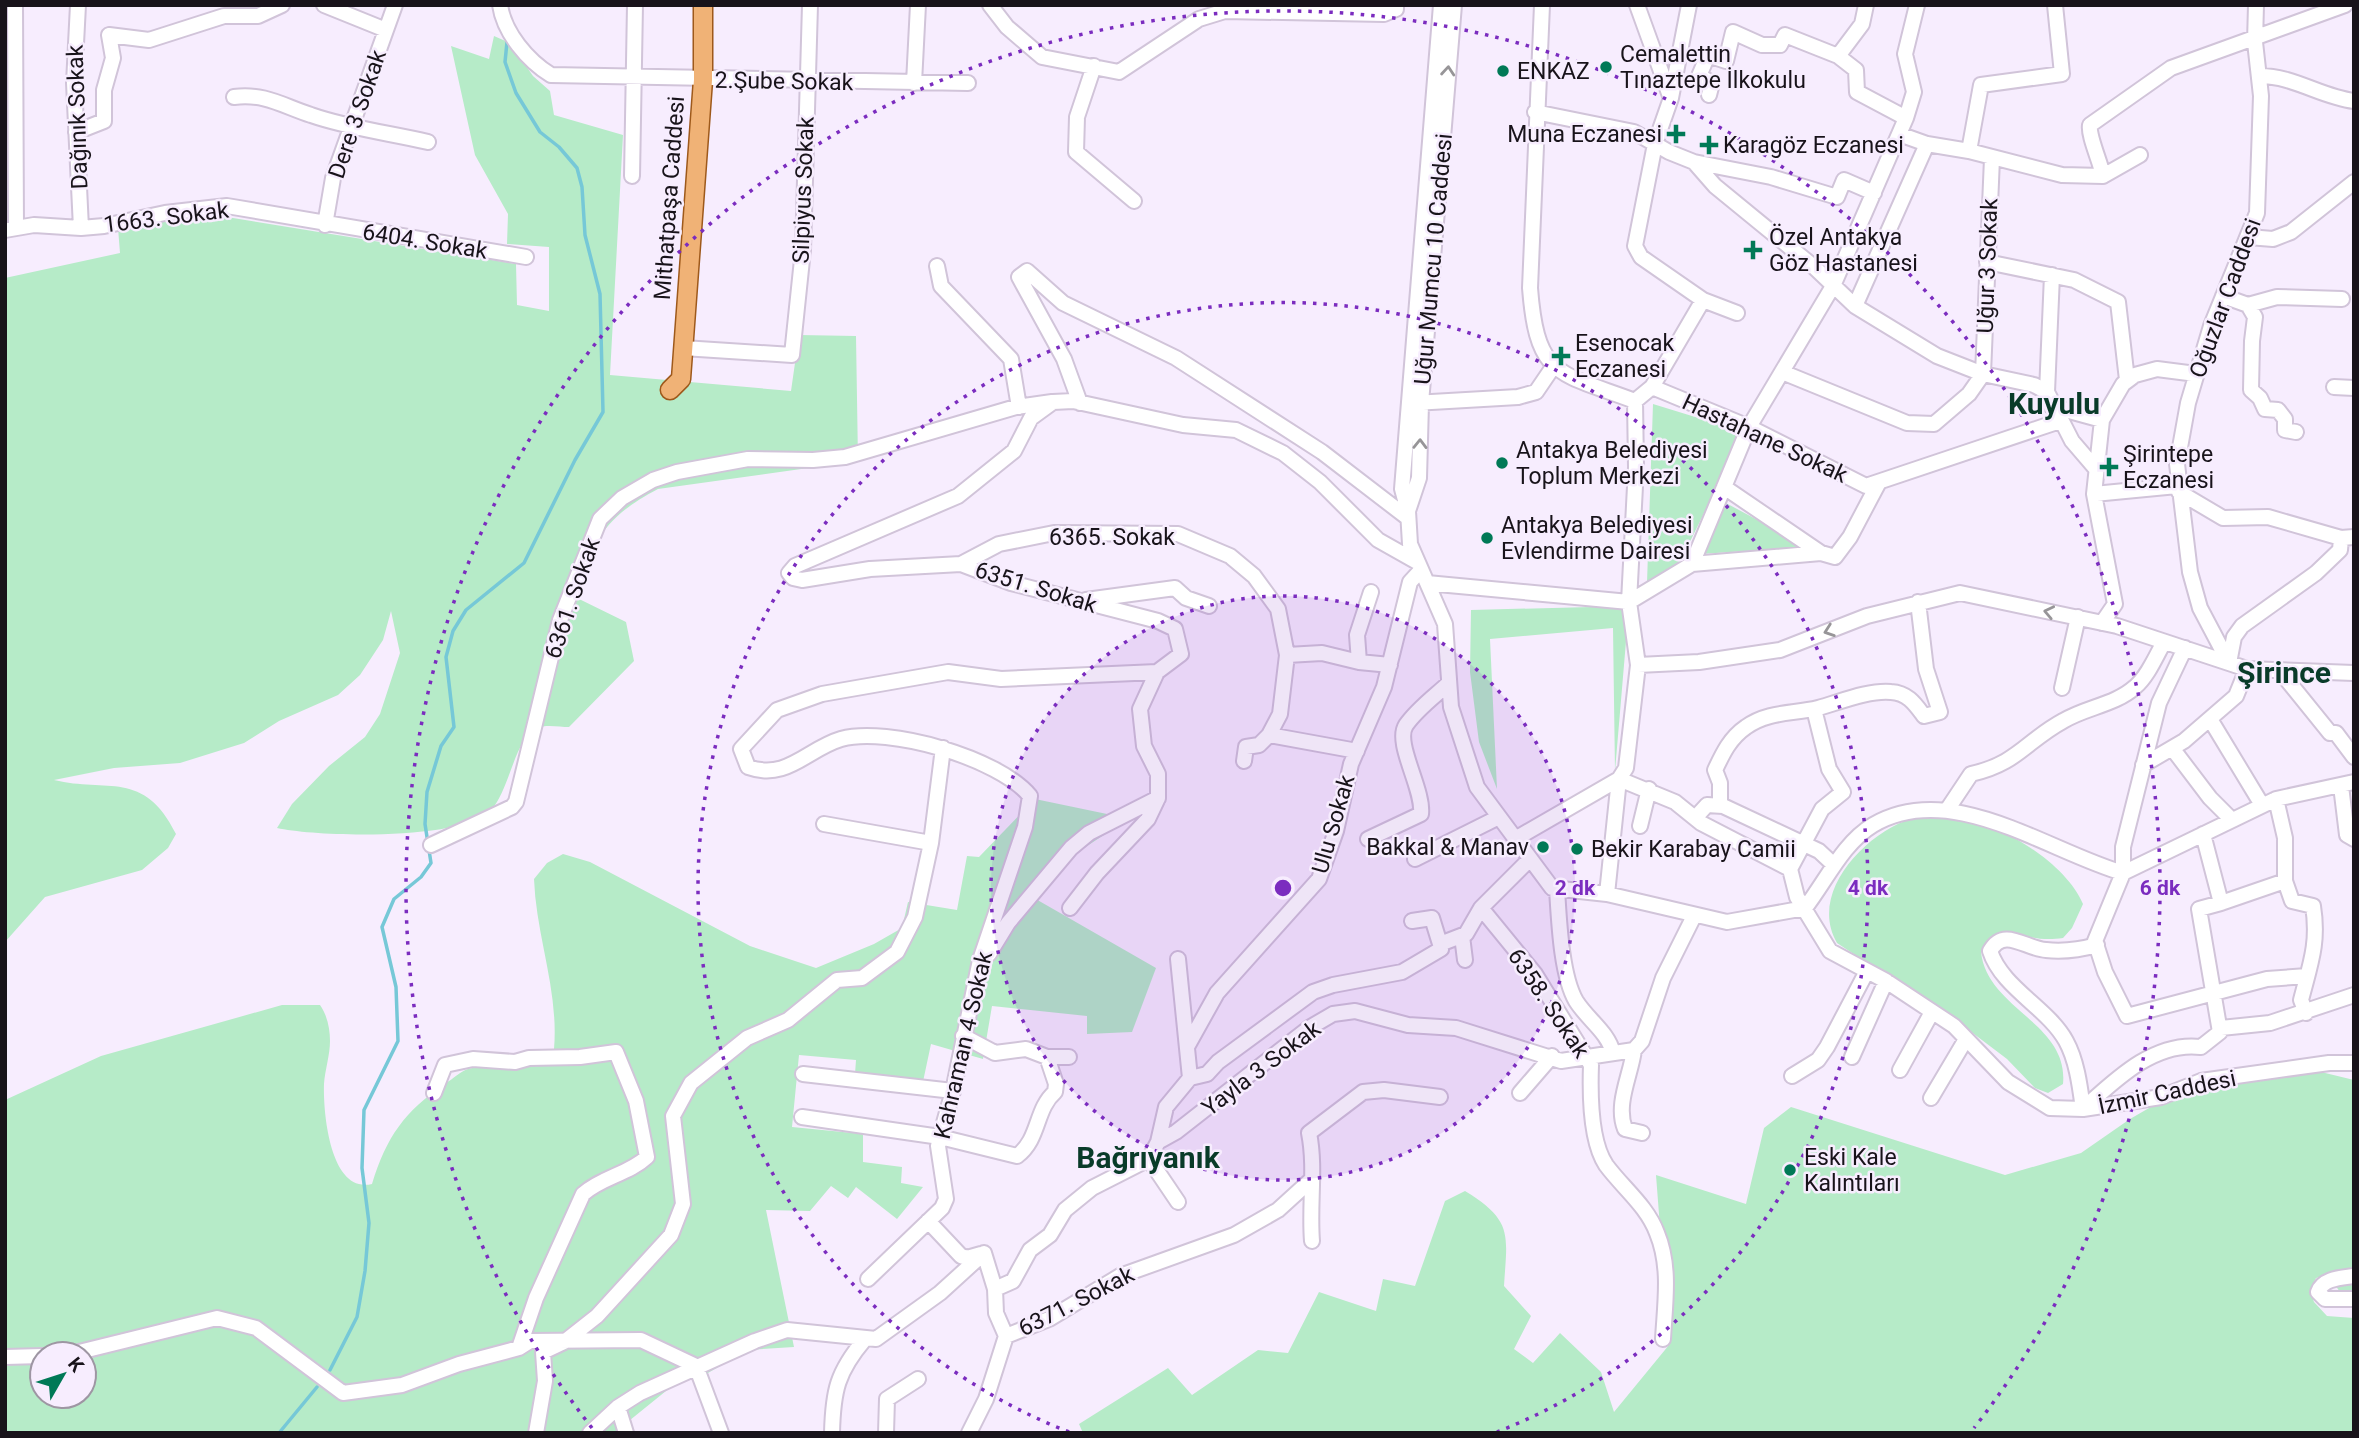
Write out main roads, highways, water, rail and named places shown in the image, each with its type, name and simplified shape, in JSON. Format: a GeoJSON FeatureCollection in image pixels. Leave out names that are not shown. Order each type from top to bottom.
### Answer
{"type":"FeatureCollection","features":[{"type":"Feature","properties":{"kind":"main road","name":"Mithatpaşa Caddesi"},"geometry":{"type":"LineString","coordinates":[[670,390],[681,379],[703,80],[703,5]]}},
{"type":"Feature","properties":{"kind":"waterway"},"geometry":{"type":"LineString","coordinates":[[330,1370],[357,1317],[365,1271],[369,1223],[362,1168],[364,1110],[398,1041],[396,987],[382,927],[394,899],[421,877],[431,863],[425,824],[427,792],[441,746],[454,727],[446,657],[453,631],[466,610],[524,563],[575,460],[603,412],[600,294],[585,235],[582,187],[577,168],[559,147],[540,132],[516,93],[505,62],[507,42]]}},
{"type":"Feature","properties":{"kind":"waterway"},"geometry":{"type":"LineString","coordinates":[[279,1433],[317,1387]]}},
{"type":"Feature","properties":{"kind":"place","name":"Cemalettin Tınaztepe İlkokulu"},"geometry":{"type":"Point","coordinates":[1606,67]}},
{"type":"Feature","properties":{"kind":"place","name":"ENKAZ"},"geometry":{"type":"Point","coordinates":[1503,71]}},
{"type":"Feature","properties":{"kind":"place","name":"Muna Eczanesi"},"geometry":{"type":"Point","coordinates":[1676,134]}},
{"type":"Feature","properties":{"kind":"place","name":"Karagöz Eczanesi"},"geometry":{"type":"Point","coordinates":[1709,145]}},
{"type":"Feature","properties":{"kind":"place","name":"Özel Antakya Göz Hastanesi"},"geometry":{"type":"Point","coordinates":[1753,250]}},
{"type":"Feature","properties":{"kind":"place","name":"Esenocak Eczanesi"},"geometry":{"type":"Point","coordinates":[1561,356]}},
{"type":"Feature","properties":{"kind":"place","name":"Antakya Belediyesi Toplum Merkezi"},"geometry":{"type":"Point","coordinates":[1502,463]}},
{"type":"Feature","properties":{"kind":"place","name":"Şirintepe Eczanesi"},"geometry":{"type":"Point","coordinates":[2109,467]}},
{"type":"Feature","properties":{"kind":"place","name":"Antakya Belediyesi Evlendirme Dairesi"},"geometry":{"type":"Point","coordinates":[1487,538]}},
{"type":"Feature","properties":{"kind":"place","name":"Bakkal & Manav"},"geometry":{"type":"Point","coordinates":[1543,847]}},
{"type":"Feature","properties":{"kind":"place","name":"Bekir Karabay Camii"},"geometry":{"type":"Point","coordinates":[1577,849]}},
{"type":"Feature","properties":{"kind":"place","name":"Eski Kale Kalıntıları"},"geometry":{"type":"Point","coordinates":[1790,1170]}},
{"type":"Feature","properties":{"kind":"district","name":"Kuyulu"},"geometry":{"type":"Point","coordinates":[2054,404]}},
{"type":"Feature","properties":{"kind":"district","name":"Şirince"},"geometry":{"type":"Point","coordinates":[2284,673]}},
{"type":"Feature","properties":{"kind":"district","name":"Bağrıyanık"},"geometry":{"type":"Point","coordinates":[1148,1158]}}]}
